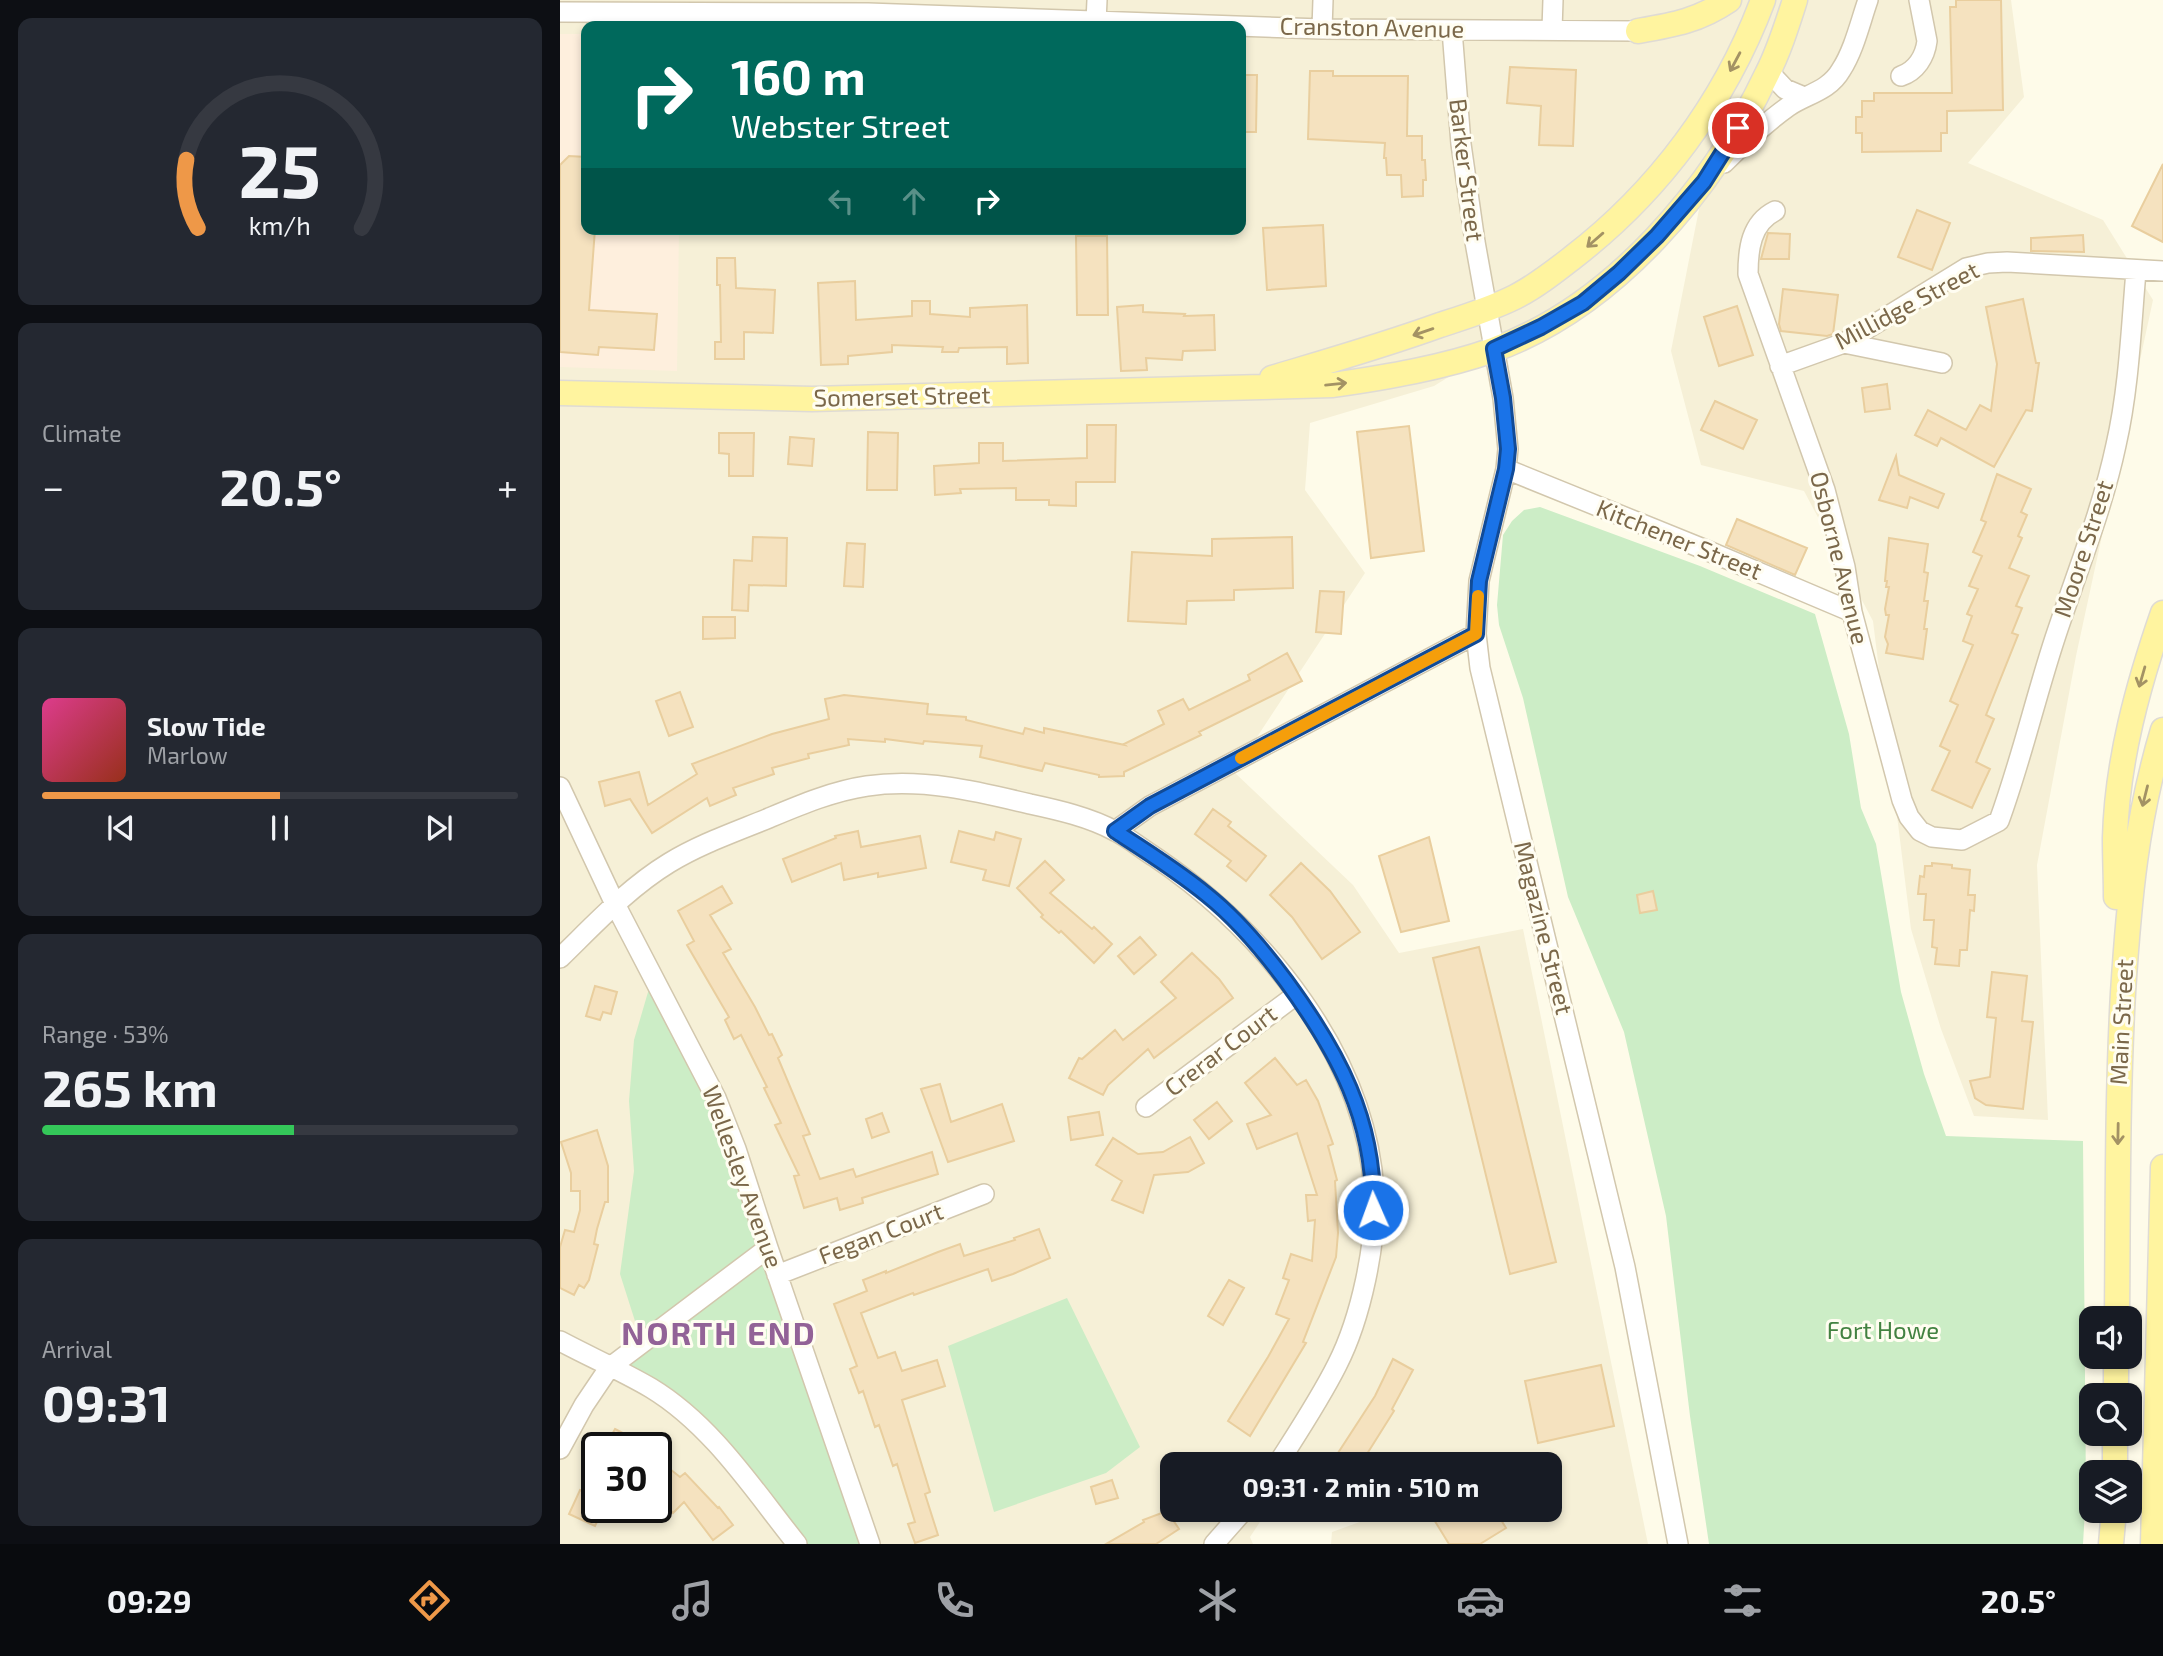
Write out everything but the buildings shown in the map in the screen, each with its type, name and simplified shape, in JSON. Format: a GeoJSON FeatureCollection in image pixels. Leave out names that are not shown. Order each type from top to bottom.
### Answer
{"type":"FeatureCollection","features":[{"type":"Feature","properties":{"kind":"main road"},"geometry":{"type":"LineString","coordinates":[[1638,31],[1684,23],[1729,0]]}},
{"type":"Feature","properties":{"kind":"main road","name":"Somerset Street"},"geometry":{"type":"LineString","coordinates":[[1243,387],[1399,340],[1487,309],[1516,296],[1593,242],[1671,164],[1721,90],[1740,54],[1762,0]]}},
{"type":"Feature","properties":{"kind":"main road","name":"Somerset Street"},"geometry":{"type":"LineString","coordinates":[[560,394],[813,399],[1333,386],[1402,375],[1494,349],[1583,303],[1657,236],[1704,182],[1749,111],[1769,72],[1796,0]]}},
{"type":"Feature","properties":{"kind":"main road"},"geometry":{"type":"LineString","coordinates":[[2119,1066],[2115,837],[2120,784],[2137,693],[2163,613]]}},
{"type":"Feature","properties":{"kind":"main road","name":"Main Street"},"geometry":{"type":"LineString","coordinates":[[2116,1306],[2119,1066],[2129,905],[2142,806],[2163,730]]}},
{"type":"Feature","properties":{"kind":"main road"},"geometry":{"type":"LineString","coordinates":[[2157,1529],[2163,1167]]}},
{"type":"Feature","properties":{"kind":"main road"},"geometry":{"type":"LineString","coordinates":[[2111,1544],[2113,1523]]}},
{"type":"Feature","properties":{"kind":"street"},"geometry":{"type":"LineString","coordinates":[[1096,21],[1097,0]]}},
{"type":"Feature","properties":{"kind":"street"},"geometry":{"type":"LineString","coordinates":[[1322,29],[1323,0]]}},
{"type":"Feature","properties":{"kind":"street"},"geometry":{"type":"LineString","coordinates":[[1552,30],[1553,0]]}},
{"type":"Feature","properties":{"kind":"street"},"geometry":{"type":"LineString","coordinates":[[1704,182],[1745,142],[1804,97],[1826,87],[1842,70],[1868,0]]}},
{"type":"Feature","properties":{"kind":"street"},"geometry":{"type":"LineString","coordinates":[[1901,76],[1917,65],[1926,48],[1919,0]]}},
{"type":"Feature","properties":{"kind":"street","name":"Cranston Avenue"},"geometry":{"type":"LineString","coordinates":[[560,12],[675,6],[868,6],[1082,21]]}},
{"type":"Feature","properties":{"kind":"street","name":"Cranston Avenue"},"geometry":{"type":"LineString","coordinates":[[1246,27],[1638,31]]}},
{"type":"Feature","properties":{"kind":"street","name":"Barker Street"},"geometry":{"type":"LineString","coordinates":[[1452,30],[1461,144],[1487,309]]}},
{"type":"Feature","properties":{"kind":"street"},"geometry":{"type":"LineString","coordinates":[[1769,72],[1785,89],[1804,97]]}},
{"type":"Feature","properties":{"kind":"street","name":"Osborne Avenue"},"geometry":{"type":"LineString","coordinates":[[1775,211],[1761,220],[1756,228],[1749,252],[1748,274],[1825,491],[1845,567],[1852,612],[1894,772],[1909,817],[1920,831],[1932,837],[1962,841],[1999,821]]}},
{"type":"Feature","properties":{"kind":"street","name":"Millidge Street"},"geometry":{"type":"LineString","coordinates":[[1780,366],[1843,344],[1966,268],[1988,262],[2163,271]]}},
{"type":"Feature","properties":{"kind":"street","name":"Moore Street"},"geometry":{"type":"LineString","coordinates":[[1999,821],[2056,636],[2104,495],[2127,387],[2136,271]]}},
{"type":"Feature","properties":{"kind":"street","name":"Magazine Street"},"geometry":{"type":"LineString","coordinates":[[1487,309],[1503,398],[1508,449],[1506,469],[1479,581],[1476,634],[1488,703],[1625,1266],[1678,1544]]}},
{"type":"Feature","properties":{"kind":"street"},"geometry":{"type":"LineString","coordinates":[[1843,344],[1942,363]]}},
{"type":"Feature","properties":{"kind":"street","name":"Kitchener Street"},"geometry":{"type":"LineString","coordinates":[[1506,469],[1852,612]]}},
{"type":"Feature","properties":{"kind":"street"},"geometry":{"type":"LineString","coordinates":[[1115,831],[1150,806],[1476,634]]}},
{"type":"Feature","properties":{"kind":"street"},"geometry":{"type":"LineString","coordinates":[[560,958],[615,904],[669,863],[803,804],[866,786],[908,783],[980,792],[1064,812],[1115,831],[1208,896],[1267,957],[1325,1036],[1343,1071],[1364,1128],[1373,1183],[1373,1227],[1361,1299],[1339,1361],[1285,1452]]}},
{"type":"Feature","properties":{"kind":"street","name":"Wellesley Avenue"},"geometry":{"type":"LineString","coordinates":[[560,787],[615,904],[716,1098],[736,1149],[870,1544]]}},
{"type":"Feature","properties":{"kind":"street","name":"Crerar Court"},"geometry":{"type":"LineString","coordinates":[[1146,1107],[1296,995]]}},
{"type":"Feature","properties":{"kind":"street","name":"Fegan Court"},"geometry":{"type":"LineString","coordinates":[[778,1275],[984,1194]]}},
{"type":"Feature","properties":{"kind":"street"},"geometry":{"type":"LineString","coordinates":[[560,1449],[584,1405],[609,1368],[768,1248]]}},
{"type":"Feature","properties":{"kind":"street"},"geometry":{"type":"LineString","coordinates":[[560,1341],[651,1388],[701,1428],[722,1450],[797,1544]]}},
{"type":"Feature","properties":{"kind":"street"},"geometry":{"type":"LineString","coordinates":[[1214,1544],[1233,1522]]}},
{"type":"Feature","properties":{"kind":"shaded area"},"geometry":{"type":"Polygon","coordinates":[[[560,0],[2011,0],[2024,97],[1968,163],[2103,220],[2153,300],[2076,656],[2037,865],[2048,1120],[1974,1116],[1941,1029],[1911,929],[1873,621],[1804,491],[1701,465],[1671,351],[1704,184],[1657,236],[1494,349],[1434,386],[1310,423],[1305,490],[1365,573],[1234,772],[1353,885],[1399,953],[1523,929],[1648,1544],[1331,1544],[1332,1532],[1360,1522],[1562,1522],[1562,1452],[1160,1452],[1160,1522],[1260,1522],[1250,1537],[1253,1544],[560,1544],[560,0]]]}},
{"type":"Feature","properties":{"kind":"shaded area"},"geometry":{"type":"Polygon","coordinates":[[[560,34],[581,34],[581,235],[679,235],[677,371],[560,367],[560,34]]]}},
{"type":"Feature","properties":{"kind":"green space","name":"Fort Howe"},"geometry":{"type":"Polygon","coordinates":[[[1540,507],[1700,566],[1815,614],[1849,734],[1861,808],[1876,844],[1901,992],[1924,1074],[1946,1136],[2083,1141],[2084,1306],[2079,1306],[2079,1369],[2085,1369],[2085,1383],[2079,1383],[2079,1446],[2086,1446],[2086,1460],[2079,1460],[2079,1523],[2084,1523],[2083,1544],[1709,1544],[1690,1416],[1666,1216],[1624,1032],[1568,897],[1523,698],[1499,625],[1497,605],[1503,535],[1512,521],[1524,510],[1540,507]]]}},
{"type":"Feature","properties":{"kind":"green space"},"geometry":{"type":"Polygon","coordinates":[[[653,975],[716,1098],[870,1544],[797,1544],[722,1450],[609,1368],[642,1343],[620,1274],[634,1171],[629,1101],[634,1040],[653,975]]]}},
{"type":"Feature","properties":{"kind":"green space"},"geometry":{"type":"Polygon","coordinates":[[[1067,1298],[1140,1447],[1106,1473],[994,1512],[948,1346],[1067,1298]]]}},
{"type":"Feature","properties":{"kind":"slow traffic"},"geometry":{"type":"LineString","coordinates":[[1241,758],[1476,634],[1478,596]]}},
{"type":"Feature","properties":{"kind":"district","name":"NORTH END"},"geometry":{"type":"Point","coordinates":[719,1334]}},
{"type":"Feature","properties":{"kind":"route"},"geometry":{"type":"LineString","coordinates":[[1373,1210],[1371,1161],[1364,1128],[1343,1071],[1325,1036],[1267,957],[1225,912],[1208,896],[1115,831],[1150,806],[1476,634],[1479,581],[1506,469],[1508,449],[1503,398],[1494,349],[1583,303],[1619,273],[1657,236],[1704,182],[1738,128]]}}]}
